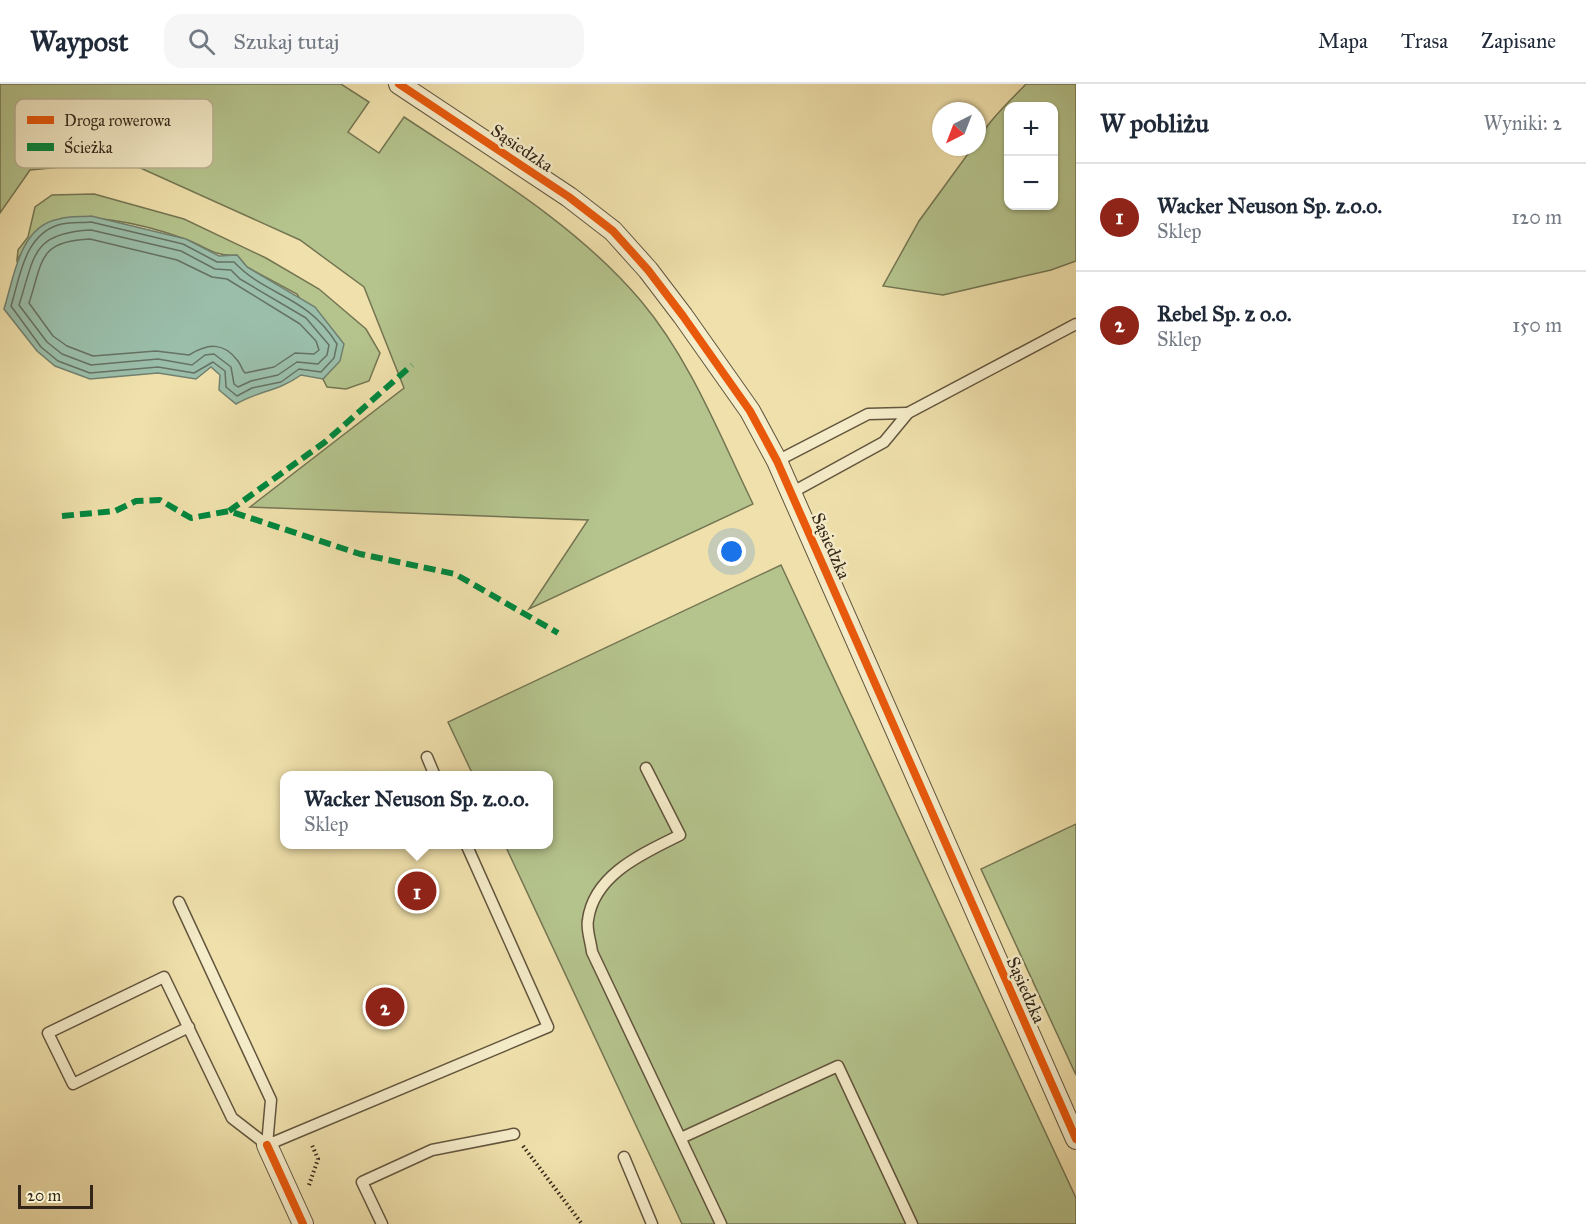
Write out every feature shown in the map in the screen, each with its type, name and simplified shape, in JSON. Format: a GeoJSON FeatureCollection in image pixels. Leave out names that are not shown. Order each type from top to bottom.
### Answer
{"type":"FeatureCollection","features":[{"type":"Feature","properties":{"kind":"street","name":"Sąsiedzka"},"geometry":{"type":"LineString","coordinates":[[399,84],[569,197],[612,231],[648,270],[750,411],[792,494],[1074,1129]]}},
{"type":"Feature","properties":{"kind":"street"},"geometry":{"type":"LineString","coordinates":[[267,1145],[303,1224]]}},
{"type":"Feature","properties":{"kind":"lane"},"geometry":{"type":"LineString","coordinates":[[792,494],[884,442],[908,413],[1076,324]]}},
{"type":"Feature","properties":{"kind":"lane"},"geometry":{"type":"LineString","coordinates":[[777,461],[868,414],[908,413]]}},
{"type":"Feature","properties":{"kind":"lane"},"geometry":{"type":"LineString","coordinates":[[427,757],[433,771]]}},
{"type":"Feature","properties":{"kind":"lane"},"geometry":{"type":"LineString","coordinates":[[646,768],[680,835],[628,861],[598,892],[588,920],[592,952],[721,1224]]}},
{"type":"Feature","properties":{"kind":"lane"},"geometry":{"type":"LineString","coordinates":[[267,1145],[548,1027],[468,849]]}},
{"type":"Feature","properties":{"kind":"lane"},"geometry":{"type":"LineString","coordinates":[[179,902],[271,1100],[267,1145]]}},
{"type":"Feature","properties":{"kind":"lane"},"geometry":{"type":"LineString","coordinates":[[189,1028],[73,1084],[48,1033],[164,977],[189,1028],[232,1118],[267,1145]]}},
{"type":"Feature","properties":{"kind":"lane"},"geometry":{"type":"LineString","coordinates":[[681,1138],[838,1065],[912,1224]]}},
{"type":"Feature","properties":{"kind":"lane"},"geometry":{"type":"LineString","coordinates":[[382,1224],[363,1182],[432,1150],[514,1134]]}},
{"type":"Feature","properties":{"kind":"lane"},"geometry":{"type":"LineString","coordinates":[[624,1157],[652,1224]]}},
{"type":"Feature","properties":{"kind":"path"},"geometry":{"type":"LineString","coordinates":[[303,1128],[318,1159],[306,1192]]}},
{"type":"Feature","properties":{"kind":"path"},"geometry":{"type":"LineString","coordinates":[[514,1134],[582,1224]]}},
{"type":"Feature","properties":{"kind":"green space"},"geometry":{"type":"Polygon","coordinates":[[[0,84],[341,84],[369,102],[348,132],[379,153],[404,117],[498,179],[559,223],[616,273],[641,301],[675,348],[716,425],[753,504],[529,609],[588,520],[250,507],[404,388],[364,287],[300,240],[141,168],[213,168],[213,99],[15,99],[15,168],[51,168],[30,170],[0,213],[0,84]]]}},
{"type":"Feature","properties":{"kind":"green space"},"geometry":{"type":"Polygon","coordinates":[[[1026,84],[1076,84],[1076,261],[1051,270],[943,295],[883,286],[919,221],[966,156],[986,156],[986,128],[1004,106],[1004,210],[1058,210],[1058,102],[1008,102],[1026,84]]]}},
{"type":"Feature","properties":{"kind":"green space"},"geometry":{"type":"Polygon","coordinates":[[[94,194],[184,219],[266,258],[319,289],[366,329],[380,353],[369,381],[346,389],[327,387],[323,379],[339,361],[297,294],[247,267],[237,255],[216,253],[185,239],[133,224],[92,218],[73,218],[56,221],[38,230],[17,260],[18,250],[28,237],[35,207],[52,195],[94,194]]]}},
{"type":"Feature","properties":{"kind":"green space"},"geometry":{"type":"Polygon","coordinates":[[[781,565],[1076,1198],[1076,1224],[682,1224],[507,849],[553,849],[553,771],[471,771],[448,722],[781,565]]]}},
{"type":"Feature","properties":{"kind":"green space"},"geometry":{"type":"Polygon","coordinates":[[[1076,824],[1076,1075],[981,869],[1076,824]]]}},
{"type":"Feature","properties":{"kind":"water"},"geometry":{"type":"Polygon","coordinates":[[[91,216],[186,239],[219,256],[237,255],[247,267],[315,307],[344,344],[340,361],[323,379],[301,375],[236,404],[219,390],[220,375],[211,367],[196,379],[158,373],[90,379],[55,366],[37,351],[4,309],[20,255],[35,232],[59,219],[91,216]]]}},
{"type":"Feature","properties":{"kind":"marked path"},"geometry":{"type":"LineString","coordinates":[[229,511],[325,442],[412,365]]}},
{"type":"Feature","properties":{"kind":"marked path"},"geometry":{"type":"LineString","coordinates":[[62,516],[115,511],[136,501],[160,500],[191,518],[229,511],[360,554],[455,574],[558,633]]}},
{"type":"Feature","properties":{"kind":"cycle path"},"geometry":{"type":"LineString","coordinates":[[399,84],[569,197],[613,231],[648,270],[750,411],[777,461],[1076,1139]]}},
{"type":"Feature","properties":{"kind":"cycle path"},"geometry":{"type":"LineString","coordinates":[[267,1145],[303,1224]]}},
{"type":"Feature","properties":{"kind":"place","name":"Wacker Neuson Sp. z.o.o."},"geometry":{"type":"Point","coordinates":[417,891]}},
{"type":"Feature","properties":{"kind":"place","name":"Rebel Sp. z o.o."},"geometry":{"type":"Point","coordinates":[385,1007]}}]}
